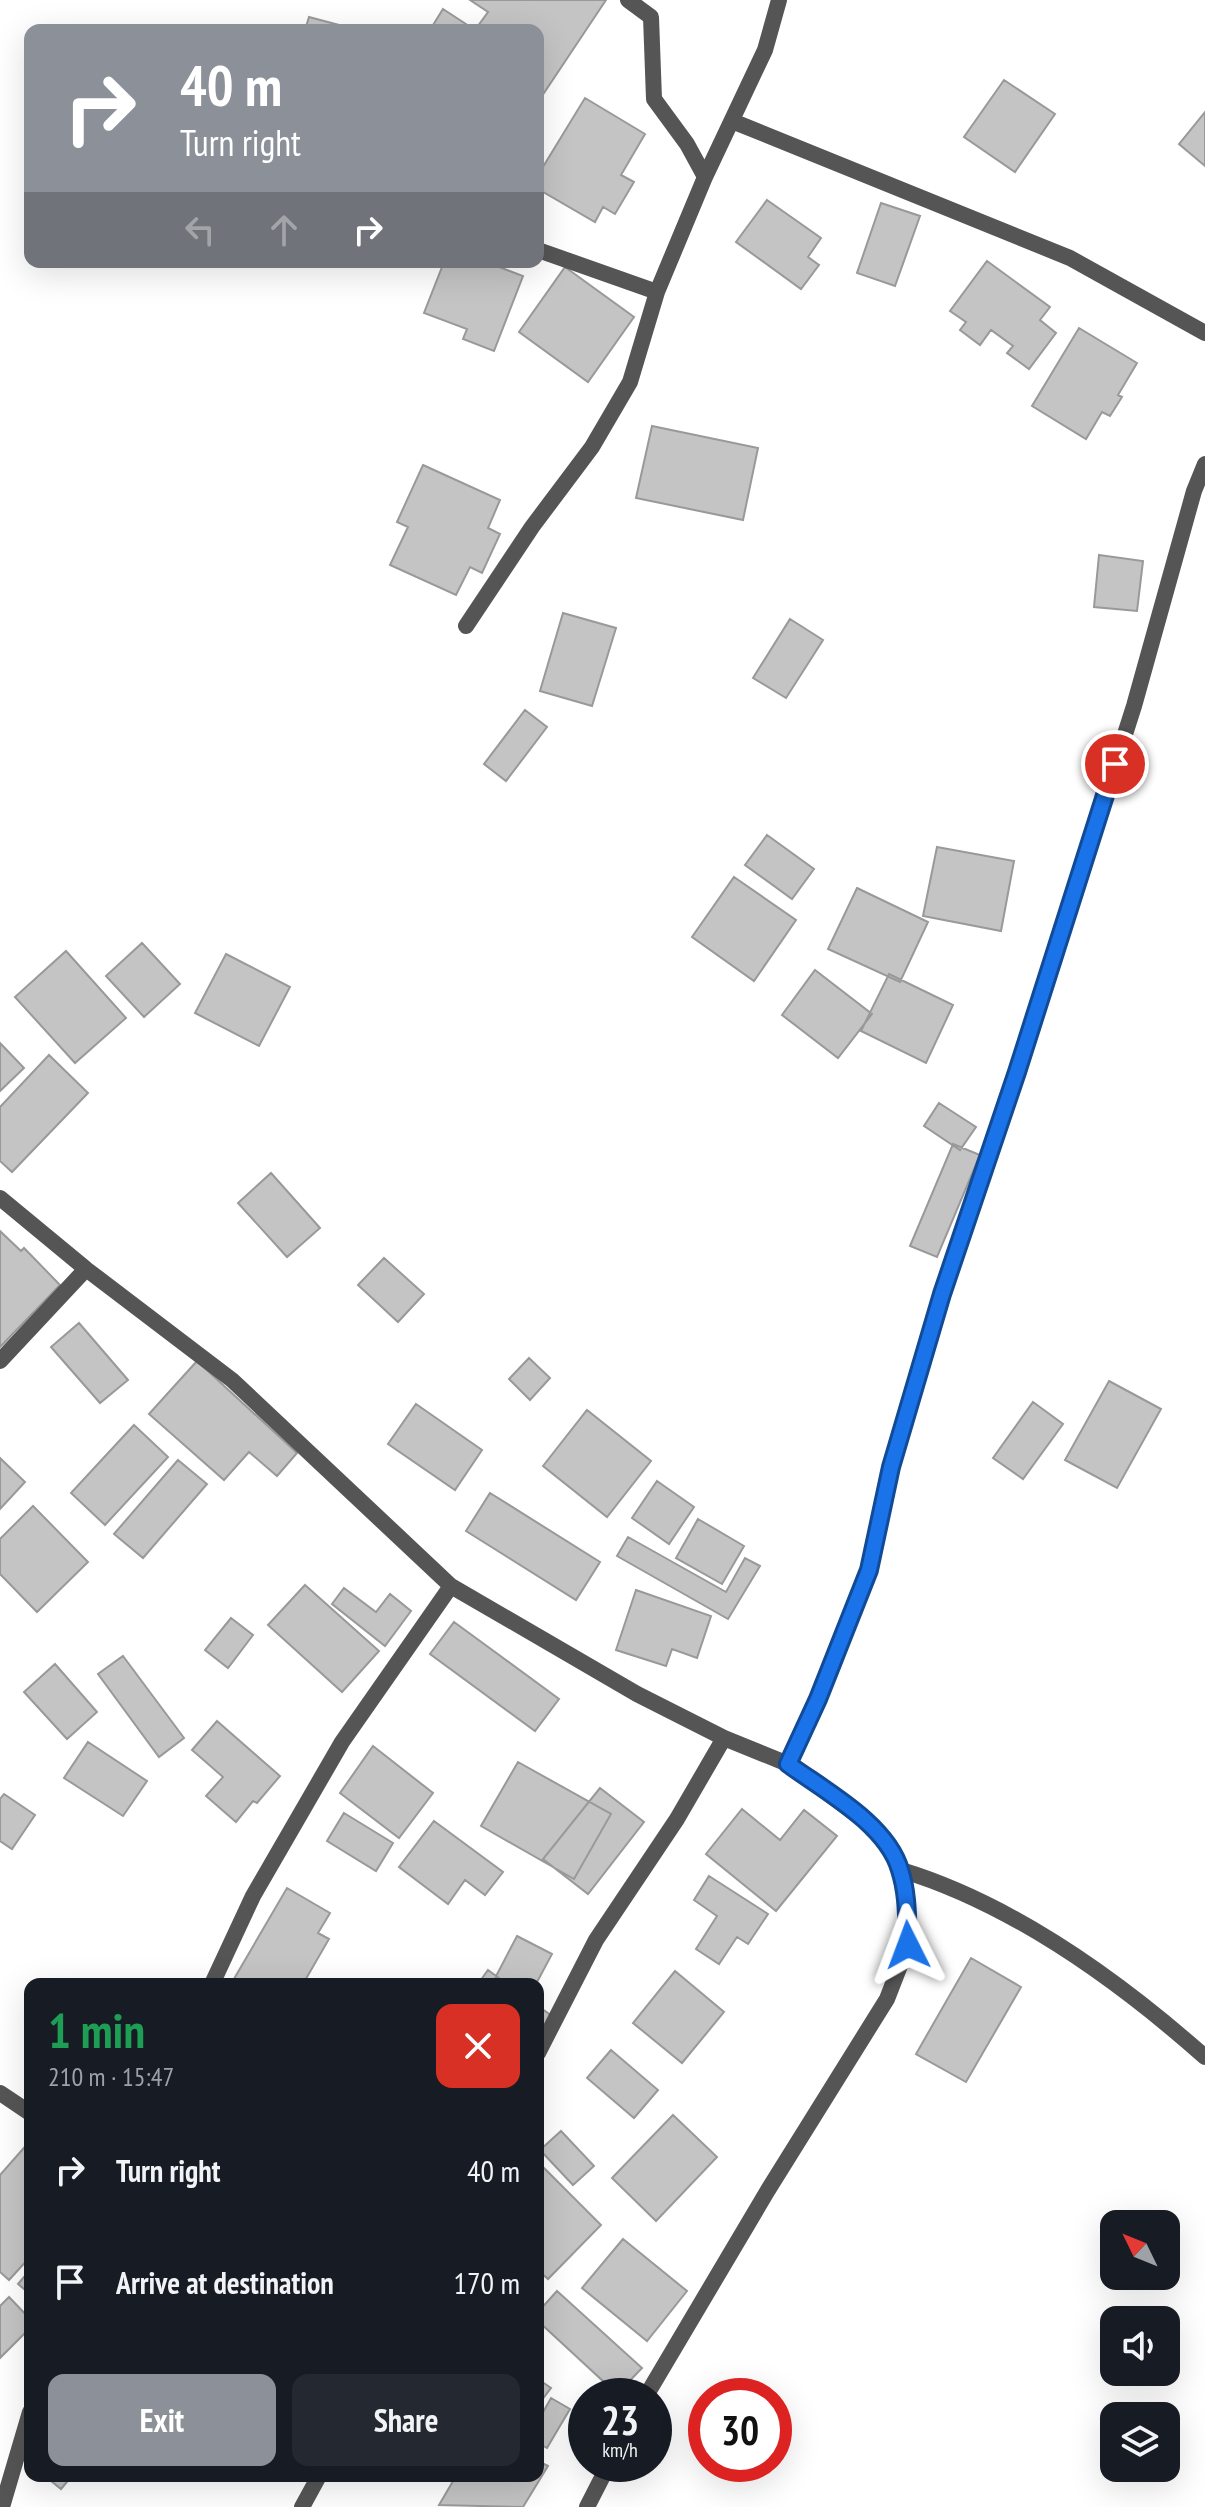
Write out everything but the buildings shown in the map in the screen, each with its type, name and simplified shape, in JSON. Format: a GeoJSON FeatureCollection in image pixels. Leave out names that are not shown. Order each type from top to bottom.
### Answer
{"type":"FeatureCollection","features":[{"type":"Feature","properties":{"kind":"street"},"geometry":{"type":"LineString","coordinates":[[628,0],[651,17],[654,99],[687,144],[705,177]]}},
{"type":"Feature","properties":{"kind":"street"},"geometry":{"type":"LineString","coordinates":[[466,626],[532,527],[592,447],[630,382],[657,292],[705,177],[765,50],[779,0]]}},
{"type":"Feature","properties":{"kind":"street"},"geometry":{"type":"LineString","coordinates":[[732,121],[1070,258],[1205,333]]}},
{"type":"Feature","properties":{"kind":"street"},"geometry":{"type":"LineString","coordinates":[[544,252],[657,292]]}},
{"type":"Feature","properties":{"kind":"street"},"geometry":{"type":"LineString","coordinates":[[788,1764],[818,1699],[869,1570],[891,1467],[942,1294],[1134,706],[1194,491],[1205,464]]}},
{"type":"Feature","properties":{"kind":"street"},"geometry":{"type":"LineString","coordinates":[[0,1198],[86,1269],[232,1380],[451,1586],[637,1694],[724,1738],[788,1764],[873,1827],[891,1848],[901,1870],[908,1945],[887,1999],[768,2190],[657,2378]]}},
{"type":"Feature","properties":{"kind":"street"},"geometry":{"type":"LineString","coordinates":[[0,1361],[86,1269]]}},
{"type":"Feature","properties":{"kind":"street"},"geometry":{"type":"LineString","coordinates":[[215,1978],[253,1896],[342,1742],[451,1586]]}},
{"type":"Feature","properties":{"kind":"street"},"geometry":{"type":"LineString","coordinates":[[544,2041],[596,1940],[677,1819],[724,1738]]}},
{"type":"Feature","properties":{"kind":"street"},"geometry":{"type":"LineString","coordinates":[[901,1870],[939,1882],[981,1902],[1087,1964],[1205,2057]]}},
{"type":"Feature","properties":{"kind":"street"},"geometry":{"type":"LineString","coordinates":[[0,2093],[24,2109]]}},
{"type":"Feature","properties":{"kind":"street"},"geometry":{"type":"LineString","coordinates":[[2,2507],[24,2432]]}},
{"type":"Feature","properties":{"kind":"street"},"geometry":{"type":"LineString","coordinates":[[302,2507],[316,2482]]}},
{"type":"Feature","properties":{"kind":"street"},"geometry":{"type":"LineString","coordinates":[[587,2507],[600,2482]]}},
{"type":"Feature","properties":{"kind":"route"},"geometry":{"type":"LineString","coordinates":[[908,1945],[901,1870],[891,1848],[873,1827],[788,1764],[818,1699],[869,1570],[891,1467],[942,1294],[1017,1072],[1115,764]]}}]}
